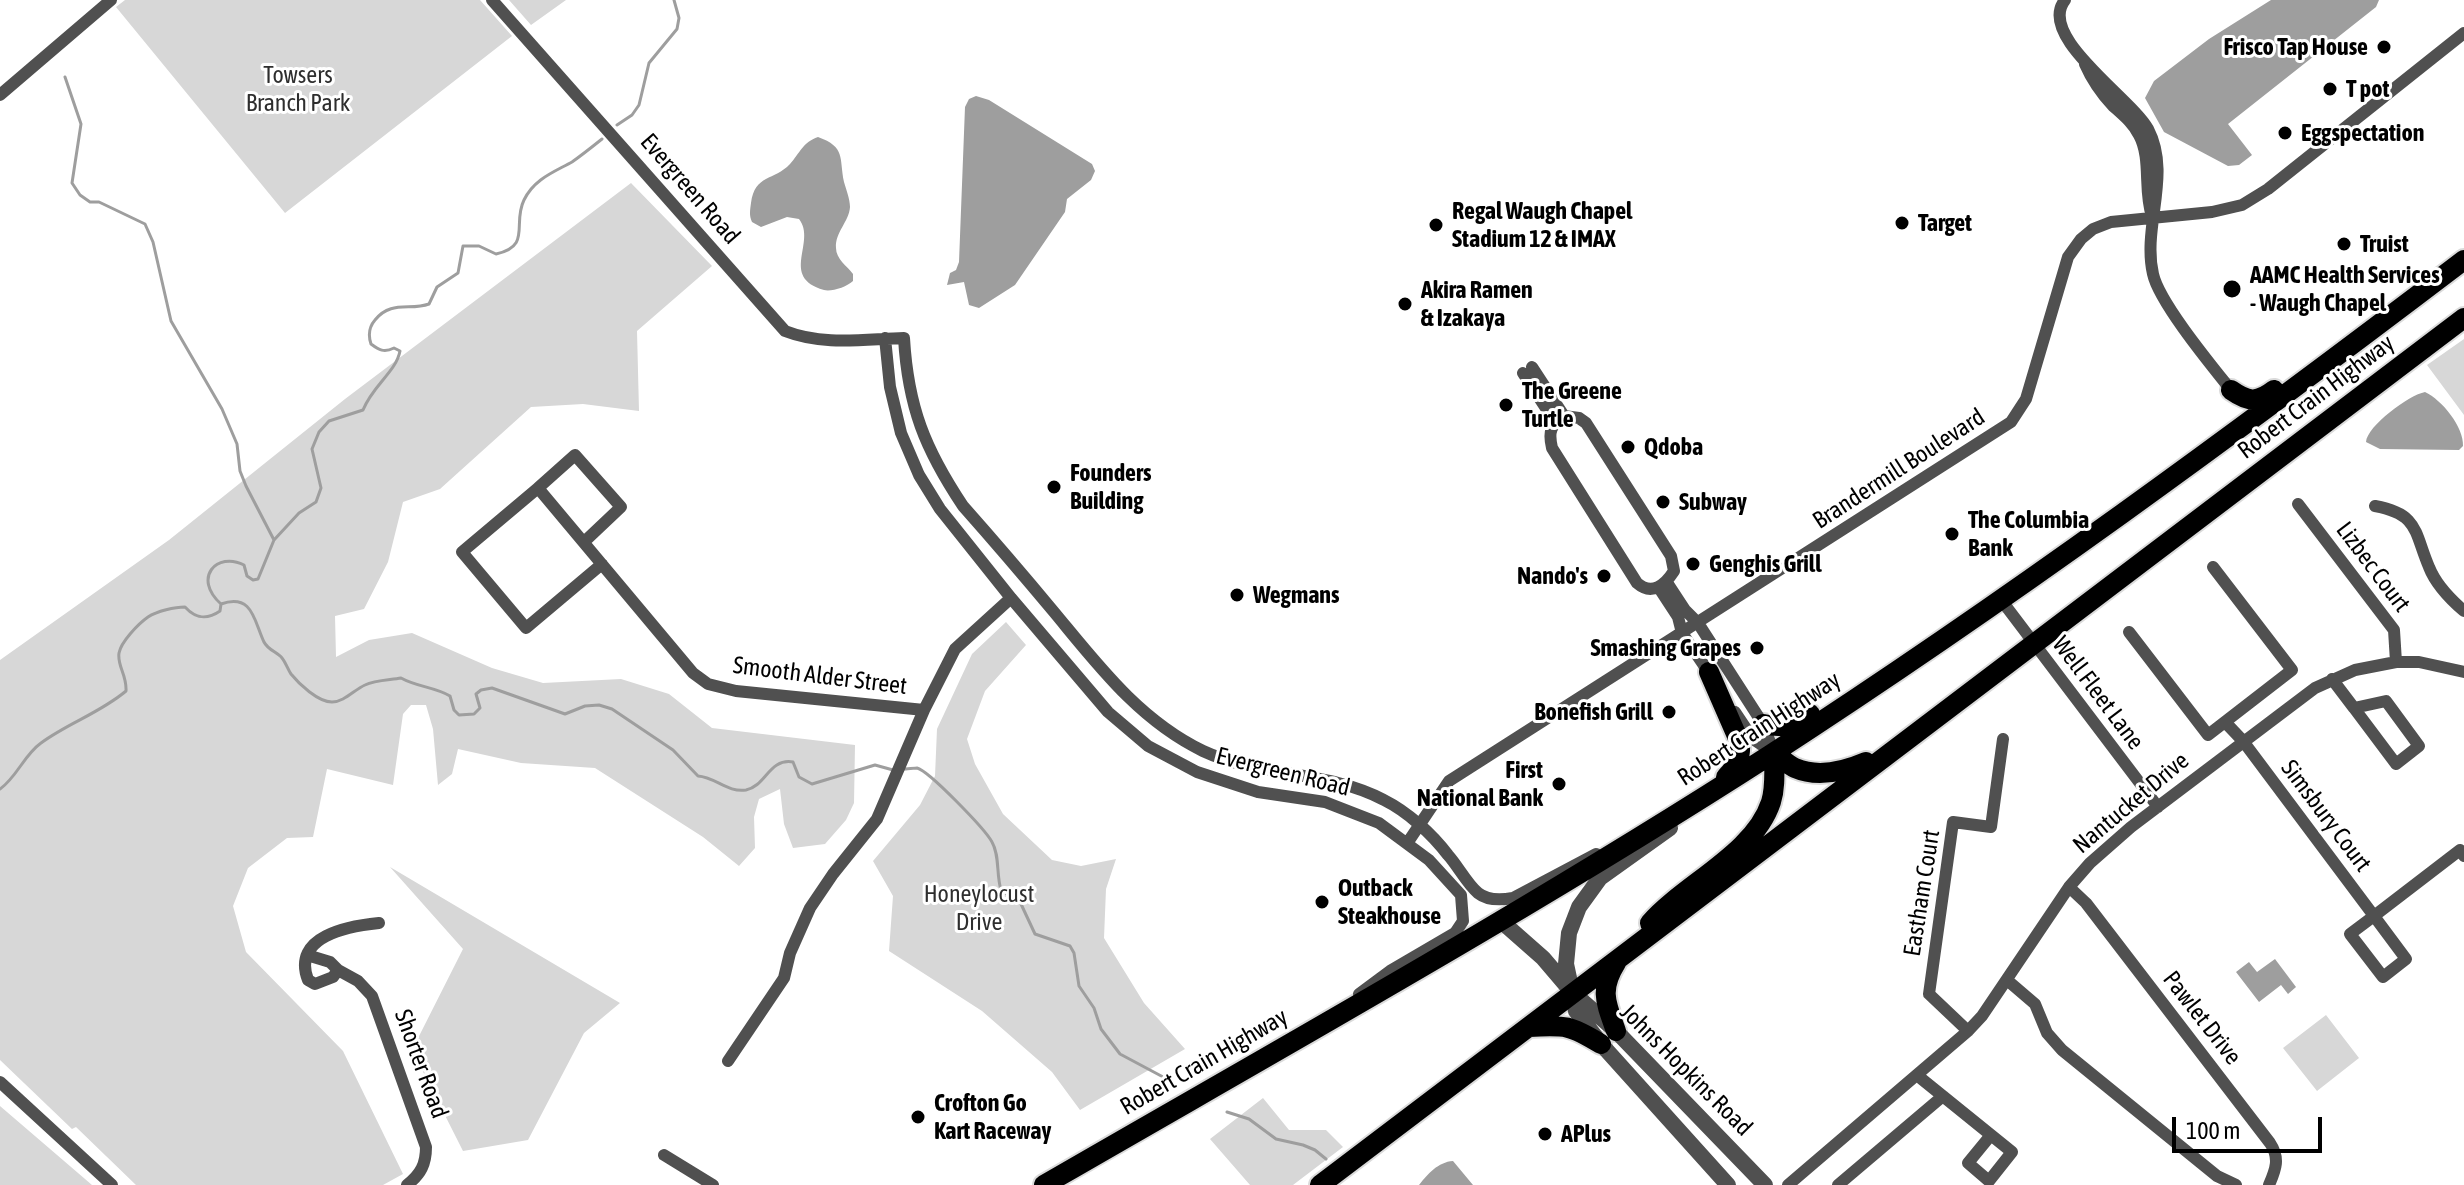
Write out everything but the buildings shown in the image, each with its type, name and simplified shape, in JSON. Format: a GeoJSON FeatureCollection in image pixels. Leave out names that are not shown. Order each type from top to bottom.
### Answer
{"type":"FeatureCollection","features":[{"type":"Feature","properties":{"kind":"highway","name":"Robert Crain Highway"},"geometry":{"type":"LineString","coordinates":[[1044,1185],[1501,921],[1774,753],[2002,601],[2127,512],[2464,260]]}},
{"type":"Feature","properties":{"kind":"highway"},"geometry":{"type":"LineString","coordinates":[[2231,390],[2244,399],[2260,400],[2366,320],[2427,288]]}},
{"type":"Feature","properties":{"kind":"highway","name":"Robert Crain Highway"},"geometry":{"type":"LineString","coordinates":[[1320,1185],[2464,318]]}},
{"type":"Feature","properties":{"kind":"highway"},"geometry":{"type":"LineString","coordinates":[[2127,512],[2187,454],[2228,424],[2233,412],[2231,390]]}},
{"type":"Feature","properties":{"kind":"highway"},"geometry":{"type":"LineString","coordinates":[[1763,724],[1790,727],[1879,670],[1956,631]]}},
{"type":"Feature","properties":{"kind":"highway"},"geometry":{"type":"LineString","coordinates":[[1709,672],[1740,743],[1741,755],[1735,768],[1714,790]]}},
{"type":"Feature","properties":{"kind":"highway"},"geometry":{"type":"LineString","coordinates":[[1774,753],[1795,768],[1819,773],[1846,771],[1888,753]]}},
{"type":"Feature","properties":{"kind":"highway"},"geometry":{"type":"LineString","coordinates":[[1529,1027],[1563,1025],[1608,1038],[1604,988],[1607,976],[1618,959],[1667,904],[1751,837],[1772,799],[1774,753]]}},
{"type":"Feature","properties":{"kind":"street"},"geometry":{"type":"LineString","coordinates":[[0,95],[111,0]]}},
{"type":"Feature","properties":{"kind":"street","name":"Evergreen Road"},"geometry":{"type":"LineString","coordinates":[[492,0],[785,331],[805,339],[825,341],[904,338],[906,374],[916,414],[928,448],[949,485],[963,506],[1114,685],[1145,715],[1205,752],[1272,772],[1343,784],[1385,800],[1421,827],[1446,852],[1501,921]]}},
{"type":"Feature","properties":{"kind":"street"},"geometry":{"type":"LineString","coordinates":[[2065,0],[2058,14],[2059,25],[2083,61],[2135,111],[2150,134],[2157,160],[2157,200],[2152,219],[2153,276],[2173,311],[2231,390]]}},
{"type":"Feature","properties":{"kind":"street","name":"Brandermill Boulevard"},"geometry":{"type":"LineString","coordinates":[[1408,842],[1421,827],[1449,781],[2011,422],[2026,399],[2068,257],[2093,229],[2111,222],[2212,212],[2242,205],[2276,183],[2464,33]]}},
{"type":"Feature","properties":{"kind":"street","name":"Evergreen Road"},"geometry":{"type":"LineString","coordinates":[[885,338],[890,387],[901,433],[919,475],[940,509],[1108,712],[1148,746],[1186,767],[1229,784],[1325,802],[1379,823],[1429,860],[1461,895],[1463,921],[1455,933],[1390,971],[1298,1037]]}},
{"type":"Feature","properties":{"kind":"street"},"geometry":{"type":"LineString","coordinates":[[1527,370],[1560,419]]}},
{"type":"Feature","properties":{"kind":"street"},"geometry":{"type":"LineString","coordinates":[[1579,418],[1586,423],[1671,556],[1674,571],[1663,584],[1650,590],[1637,583],[1552,448],[1549,437],[1560,419],[1579,418]]}},
{"type":"Feature","properties":{"kind":"street"},"geometry":{"type":"LineString","coordinates":[[584,542],[621,507],[575,455],[462,552],[526,628],[602,564]]}},
{"type":"Feature","properties":{"kind":"street","name":"Smooth Alder Street"},"geometry":{"type":"LineString","coordinates":[[538,488],[693,673],[708,684],[736,691],[924,710]]}},
{"type":"Feature","properties":{"kind":"street","name":"Lizbec Court"},"geometry":{"type":"LineString","coordinates":[[2298,504],[2394,630],[2396,662]]}},
{"type":"Feature","properties":{"kind":"street"},"geometry":{"type":"LineString","coordinates":[[2375,506],[2396,510],[2406,517],[2421,540],[2430,570],[2438,583],[2464,611]]}},
{"type":"Feature","properties":{"kind":"street"},"geometry":{"type":"LineString","coordinates":[[2129,632],[2208,735],[2225,722],[2292,670],[2213,567]]}},
{"type":"Feature","properties":{"kind":"street"},"geometry":{"type":"LineString","coordinates":[[1663,584],[1698,623],[1763,724],[1774,753]]}},
{"type":"Feature","properties":{"kind":"street"},"geometry":{"type":"LineString","coordinates":[[1663,584],[1682,633],[1753,739],[1774,753]]}},
{"type":"Feature","properties":{"kind":"street"},"geometry":{"type":"LineString","coordinates":[[728,1061],[784,978],[790,953],[810,908],[877,819],[924,710],[955,649],[1011,598]]}},
{"type":"Feature","properties":{"kind":"street","name":"Well Fleet Lane"},"geometry":{"type":"LineString","coordinates":[[2002,601],[2158,807]]}},
{"type":"Feature","properties":{"kind":"street","name":"Nantucket Drive"},"geometry":{"type":"LineString","coordinates":[[1788,1185],[1968,1031],[2007,980],[2069,887],[2108,847],[2243,741],[2315,688],[2374,665],[2428,663],[2464,672]]}},
{"type":"Feature","properties":{"kind":"street"},"geometry":{"type":"LineString","coordinates":[[2332,679],[2396,764],[2419,746],[2386,701],[2354,708]]}},
{"type":"Feature","properties":{"kind":"street","name":"Simsbury Court"},"geometry":{"type":"LineString","coordinates":[[2225,722],[2243,741],[2374,916],[2406,959],[2383,977],[2350,934],[2374,916]]}},
{"type":"Feature","properties":{"kind":"street","name":"Eastham Court"},"geometry":{"type":"LineString","coordinates":[[1968,1031],[1929,994],[1953,822],[1991,827],[2003,739]]}},
{"type":"Feature","properties":{"kind":"street","name":"Johns Hopkins Road"},"geometry":{"type":"LineString","coordinates":[[1714,790],[1664,833],[1600,878],[1579,907],[1569,933],[1566,964],[1576,1011],[1765,1185]]}},
{"type":"Feature","properties":{"kind":"street"},"geometry":{"type":"LineString","coordinates":[[1478,893],[1501,900],[1513,898],[1556,873],[1674,815]]}},
{"type":"Feature","properties":{"kind":"street"},"geometry":{"type":"LineString","coordinates":[[2374,916],[2460,850],[2464,856]]}},
{"type":"Feature","properties":{"kind":"street","name":"Pawlet Drive"},"geometry":{"type":"LineString","coordinates":[[2069,887],[2086,903],[2270,1143],[2277,1160],[2269,1185]]}},
{"type":"Feature","properties":{"kind":"street","name":"Johns Hopkins Road"},"geometry":{"type":"LineString","coordinates":[[1501,921],[1543,958],[1572,992]]}},
{"type":"Feature","properties":{"kind":"street"},"geometry":{"type":"LineString","coordinates":[[338,970],[325,981],[315,984],[308,980],[304,963],[314,943],[330,932],[379,923]]}},
{"type":"Feature","properties":{"kind":"street","name":"Shorter Road"},"geometry":{"type":"LineString","coordinates":[[307,955],[330,962],[358,981],[372,996],[423,1132],[426,1161],[421,1173],[407,1185]]}},
{"type":"Feature","properties":{"kind":"street"},"geometry":{"type":"LineString","coordinates":[[2007,980],[2035,1004],[2047,1033],[2062,1050],[2217,1176],[2236,1185]]}},
{"type":"Feature","properties":{"kind":"street","name":"Johns Hopkins Road"},"geometry":{"type":"LineString","coordinates":[[1608,1038],[1728,1185]]}},
{"type":"Feature","properties":{"kind":"street"},"geometry":{"type":"LineString","coordinates":[[1918,1076],[1991,1135]]}},
{"type":"Feature","properties":{"kind":"street"},"geometry":{"type":"LineString","coordinates":[[0,1082],[112,1185]]}},
{"type":"Feature","properties":{"kind":"street"},"geometry":{"type":"LineString","coordinates":[[1838,1185],[1943,1096]]}},
{"type":"Feature","properties":{"kind":"street"},"geometry":{"type":"LineString","coordinates":[[664,1155],[713,1185]]}},
{"type":"Feature","properties":{"kind":"green space","name":"Towsers Branch Park"},"geometry":{"type":"Polygon","coordinates":[[[125,0],[480,0],[512,36],[285,213],[116,7],[125,0]]]}},
{"type":"Feature","properties":{"kind":"green space"},"geometry":{"type":"Polygon","coordinates":[[[509,0],[566,0],[531,25],[509,0]]]}},
{"type":"Feature","properties":{"kind":"green space"},"geometry":{"type":"Polygon","coordinates":[[[631,183],[712,266],[637,331],[639,411],[583,404],[531,407],[440,489],[403,502],[388,562],[364,609],[335,616],[336,657],[369,640],[412,633],[492,668],[543,683],[621,679],[669,694],[712,728],[855,745],[854,803],[846,820],[825,844],[793,848],[784,824],[780,789],[759,799],[754,817],[755,848],[739,866],[703,837],[595,768],[521,763],[458,749],[452,774],[438,785],[433,729],[426,705],[411,705],[403,714],[393,785],[327,769],[313,837],[287,838],[248,868],[233,906],[246,952],[343,1051],[403,1174],[383,1185],[136,1185],[0,1060],[0,660],[169,540],[345,399],[631,183]]]}},
{"type":"Feature","properties":{"kind":"green space"},"geometry":{"type":"Polygon","coordinates":[[[2464,339],[2464,415],[2427,365],[2464,339]]]}},
{"type":"Feature","properties":{"kind":"green space","name":"Honeylocust Drive"},"geometry":{"type":"Polygon","coordinates":[[[1006,622],[1026,645],[985,691],[967,739],[975,764],[1003,814],[1052,860],[1081,866],[1116,859],[1106,889],[1104,938],[1144,1003],[1185,1049],[1080,1110],[1052,1072],[982,1011],[889,951],[893,896],[873,861],[920,805],[935,776],[937,729],[972,654],[1006,622]]]}},
{"type":"Feature","properties":{"kind":"green space"},"geometry":{"type":"Polygon","coordinates":[[[390,867],[620,1003],[584,1033],[528,1140],[463,1151],[412,1050],[463,949],[390,867]]]}},
{"type":"Feature","properties":{"kind":"green space"},"geometry":{"type":"Polygon","coordinates":[[[2326,1015],[2359,1058],[2317,1091],[2283,1048],[2326,1015]]]}},
{"type":"Feature","properties":{"kind":"green space"},"geometry":{"type":"Polygon","coordinates":[[[1263,1098],[1289,1130],[1326,1130],[1343,1147],[1293,1185],[1250,1185],[1210,1139],[1263,1098]]]}},
{"type":"Feature","properties":{"kind":"green space"},"geometry":{"type":"Polygon","coordinates":[[[0,1106],[92,1185],[0,1185],[0,1106]]]}},
{"type":"Feature","properties":{"kind":"shaded area"},"geometry":{"type":"Polygon","coordinates":[[[2271,0],[2379,0],[2376,7],[2228,124],[2252,155],[2239,165],[2228,166],[2164,132],[2145,98],[2154,81],[2209,39],[2271,0]]]}},
{"type":"Feature","properties":{"kind":"shaded area"},"geometry":{"type":"Polygon","coordinates":[[[976,96],[989,100],[1092,164],[1095,171],[1091,180],[1067,199],[1065,212],[1015,285],[979,308],[969,305],[964,282],[947,285],[950,273],[956,270],[959,262],[965,107],[969,99],[976,96]]]}},
{"type":"Feature","properties":{"kind":"shaded area"},"geometry":{"type":"Polygon","coordinates":[[[818,137],[833,145],[840,154],[850,204],[836,252],[853,274],[853,281],[831,290],[811,284],[804,277],[801,258],[804,238],[799,219],[787,217],[761,227],[752,222],[750,215],[753,194],[761,182],[784,169],[805,145],[818,137]]]}},
{"type":"Feature","properties":{"kind":"shaded area"},"geometry":{"type":"Polygon","coordinates":[[[2425,392],[2445,408],[2456,423],[2463,446],[2459,450],[2380,449],[2366,442],[2373,428],[2390,412],[2425,392]]]}},
{"type":"Feature","properties":{"kind":"shaded area"},"geometry":{"type":"Polygon","coordinates":[[[2275,959],[2296,987],[2288,994],[2281,985],[2259,1002],[2236,972],[2249,962],[2257,972],[2275,959]]]}},
{"type":"Feature","properties":{"kind":"shaded area"},"geometry":{"type":"Polygon","coordinates":[[[1453,1161],[1473,1185],[1419,1185],[1438,1166],[1453,1161]]]}},
{"type":"Feature","properties":{"kind":"waterway"},"geometry":{"type":"LineString","coordinates":[[617,125],[632,115],[639,105],[649,63],[677,29],[679,18],[674,0]]}},
{"type":"Feature","properties":{"kind":"waterway"},"geometry":{"type":"LineString","coordinates":[[65,77],[81,124],[72,183],[80,195],[90,202],[99,202],[145,224],[153,242],[171,321],[222,409],[237,444],[240,471],[274,540]]}},
{"type":"Feature","properties":{"kind":"waterway"},"geometry":{"type":"LineString","coordinates":[[0,789],[41,743],[126,691],[119,662],[120,649],[144,620],[176,608],[185,607],[202,617],[220,611],[221,604],[213,594],[208,577],[217,564],[234,562],[244,565],[247,576],[258,579],[274,540],[299,513],[316,502],[321,488],[312,449],[319,432],[329,421],[363,410],[398,359],[400,351],[394,348],[382,350],[371,344],[371,325],[388,310],[429,304],[437,287],[458,273],[463,246],[479,246],[496,254],[514,246],[518,240],[521,209],[528,193],[545,177],[572,162],[602,139]]}},
{"type":"Feature","properties":{"kind":"waterway"},"geometry":{"type":"LineString","coordinates":[[221,604],[240,602],[246,606],[266,645],[282,658],[291,674],[304,687],[327,701],[341,700],[369,683],[401,678],[450,696],[459,715],[474,714],[480,708],[476,694],[492,688],[565,714],[585,706],[599,705],[612,709],[673,750],[698,776],[739,790],[753,787],[778,764],[785,762],[793,762],[799,777],[812,784],[875,765],[893,770]]}},
{"type":"Feature","properties":{"kind":"waterway"},"geometry":{"type":"LineString","coordinates":[[904,769],[917,768],[923,772],[979,825],[994,847],[1001,890],[1021,904],[1035,934],[1070,946],[1079,986],[1094,1008],[1101,1029],[1120,1054],[1165,1078]]}},
{"type":"Feature","properties":{"kind":"waterway"},"geometry":{"type":"LineString","coordinates":[[1227,1112],[1249,1119],[1276,1139],[1315,1150],[1326,1159]]}},
{"type":"Feature","properties":{"kind":"place","name":"Frisco Tap House"},"geometry":{"type":"Point","coordinates":[2384,47]}},
{"type":"Feature","properties":{"kind":"place","name":"T pot"},"geometry":{"type":"Point","coordinates":[2330,89]}},
{"type":"Feature","properties":{"kind":"place","name":"Eggspectation"},"geometry":{"type":"Point","coordinates":[2285,133]}},
{"type":"Feature","properties":{"kind":"place","name":"Target"},"geometry":{"type":"Point","coordinates":[1902,223]}},
{"type":"Feature","properties":{"kind":"place","name":"Regal Waugh Chapel Stadium 12 & IMAX"},"geometry":{"type":"Point","coordinates":[1436,225]}},
{"type":"Feature","properties":{"kind":"place","name":"Truist"},"geometry":{"type":"Point","coordinates":[2344,244]}},
{"type":"Feature","properties":{"kind":"place","name":"AAMC Health Services - Waugh Chapel"},"geometry":{"type":"Point","coordinates":[2232,289]}},
{"type":"Feature","properties":{"kind":"place","name":"Akira Ramen & Izakaya"},"geometry":{"type":"Point","coordinates":[1405,304]}},
{"type":"Feature","properties":{"kind":"place","name":"The Greene Turtle"},"geometry":{"type":"Point","coordinates":[1506,405]}},
{"type":"Feature","properties":{"kind":"place","name":"Qdoba"},"geometry":{"type":"Point","coordinates":[1628,447]}},
{"type":"Feature","properties":{"kind":"place","name":"Founders Building"},"geometry":{"type":"Point","coordinates":[1054,487]}},
{"type":"Feature","properties":{"kind":"place","name":"Subway"},"geometry":{"type":"Point","coordinates":[1663,502]}},
{"type":"Feature","properties":{"kind":"place","name":"The Columbia Bank"},"geometry":{"type":"Point","coordinates":[1952,534]}},
{"type":"Feature","properties":{"kind":"place","name":"Genghis Grill"},"geometry":{"type":"Point","coordinates":[1693,564]}},
{"type":"Feature","properties":{"kind":"place","name":"Nando's"},"geometry":{"type":"Point","coordinates":[1604,576]}},
{"type":"Feature","properties":{"kind":"place","name":"Wegmans"},"geometry":{"type":"Point","coordinates":[1237,595]}},
{"type":"Feature","properties":{"kind":"place","name":"Smashing Grapes"},"geometry":{"type":"Point","coordinates":[1757,648]}},
{"type":"Feature","properties":{"kind":"place","name":"Bonefish Grill"},"geometry":{"type":"Point","coordinates":[1669,712]}},
{"type":"Feature","properties":{"kind":"place","name":"First National Bank"},"geometry":{"type":"Point","coordinates":[1559,784]}},
{"type":"Feature","properties":{"kind":"place","name":"Outback Steakhouse"},"geometry":{"type":"Point","coordinates":[1322,902]}},
{"type":"Feature","properties":{"kind":"place","name":"Crofton Go Kart Raceway"},"geometry":{"type":"Point","coordinates":[918,1117]}},
{"type":"Feature","properties":{"kind":"place","name":"APlus"},"geometry":{"type":"Point","coordinates":[1545,1134]}}]}
